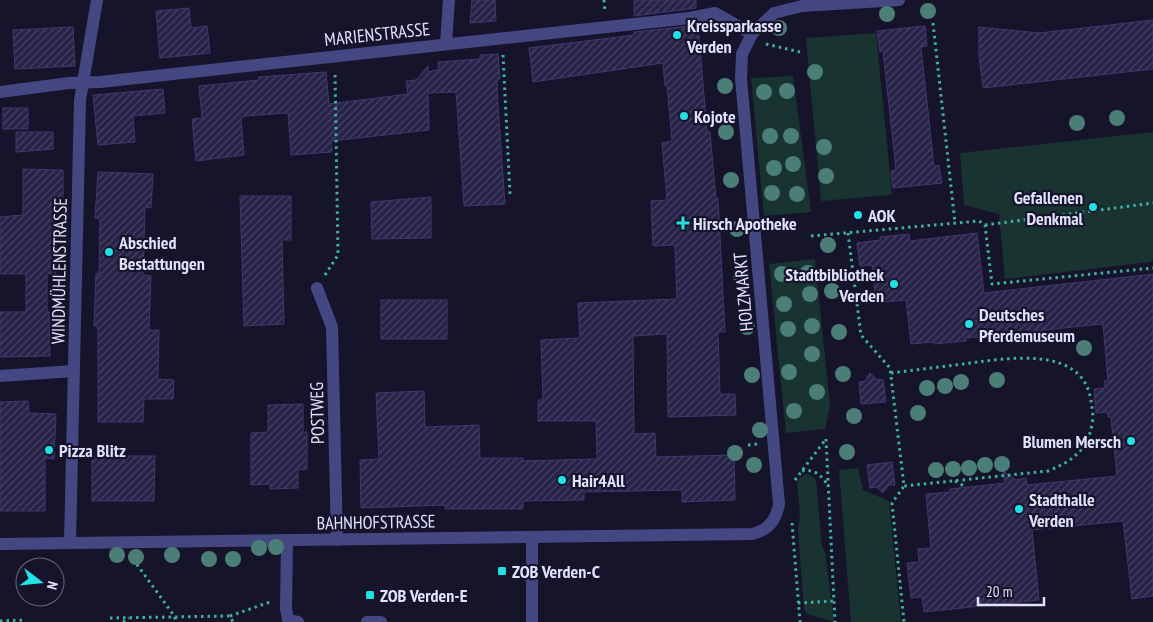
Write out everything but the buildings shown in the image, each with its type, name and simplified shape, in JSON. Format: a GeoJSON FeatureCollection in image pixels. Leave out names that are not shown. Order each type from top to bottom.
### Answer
{"type":"FeatureCollection","features":[{"type":"Feature","properties":{"kind":"street","name":"WINDMÜHLENSTRASSE"},"geometry":{"type":"LineString","coordinates":[[70,543],[80,100],[97,0]]}},
{"type":"Feature","properties":{"kind":"street"},"geometry":{"type":"LineString","coordinates":[[446,44],[449,0]]}},
{"type":"Feature","properties":{"kind":"street"},"geometry":{"type":"LineString","coordinates":[[752,34],[774,13],[802,6],[899,0]]}},
{"type":"Feature","properties":{"kind":"street","name":"MARIENSTRASSE"},"geometry":{"type":"LineString","coordinates":[[0,92],[69,83],[690,18],[714,6],[752,34]]}},
{"type":"Feature","properties":{"kind":"street","name":"HOLZMARKT"},"geometry":{"type":"LineString","coordinates":[[752,34],[742,54],[741,78],[779,504],[777,515],[772,523],[762,532],[752,534]]}},
{"type":"Feature","properties":{"kind":"street","name":"POSTWEG"},"geometry":{"type":"LineString","coordinates":[[317,288],[332,327],[338,540]]}},
{"type":"Feature","properties":{"kind":"street"},"geometry":{"type":"LineString","coordinates":[[0,376],[74,371]]}},
{"type":"Feature","properties":{"kind":"street","name":"BAHNHOFSTRASSE"},"geometry":{"type":"LineString","coordinates":[[0,544],[752,534]]}},
{"type":"Feature","properties":{"kind":"street"},"geometry":{"type":"LineString","coordinates":[[532,537],[532,622]]}},
{"type":"Feature","properties":{"kind":"street"},"geometry":{"type":"LineString","coordinates":[[287,540],[286,596],[288,620],[298,622]]}},
{"type":"Feature","properties":{"kind":"street"},"geometry":{"type":"LineString","coordinates":[[366,622],[381,622]]}},
{"type":"Feature","properties":{"kind":"path"},"geometry":{"type":"LineString","coordinates":[[933,23],[955,223]]}},
{"type":"Feature","properties":{"kind":"path"},"geometry":{"type":"LineString","coordinates":[[752,34],[762,43],[800,52]]}},
{"type":"Feature","properties":{"kind":"path"},"geometry":{"type":"LineString","coordinates":[[503,54],[510,194]]}},
{"type":"Feature","properties":{"kind":"path"},"geometry":{"type":"LineString","coordinates":[[317,288],[338,255],[334,56]]}},
{"type":"Feature","properties":{"kind":"path"},"geometry":{"type":"LineString","coordinates":[[811,236],[978,221],[985,225],[1153,203]]}},
{"type":"Feature","properties":{"kind":"path"},"geometry":{"type":"LineString","coordinates":[[985,225],[992,284],[1153,268]]}},
{"type":"Feature","properties":{"kind":"path"},"geometry":{"type":"LineString","coordinates":[[848,233],[860,335],[890,368],[891,373],[904,486],[892,503],[904,622]]}},
{"type":"Feature","properties":{"kind":"path"},"geometry":{"type":"LineString","coordinates":[[891,373],[1007,359],[1036,359],[1066,365],[1089,388],[1093,422],[1084,448],[1072,460],[1048,472],[904,486]]}},
{"type":"Feature","properties":{"kind":"path"},"geometry":{"type":"LineString","coordinates":[[795,488],[795,479],[826,439],[836,622]]}},
{"type":"Feature","properties":{"kind":"path"},"geometry":{"type":"LineString","coordinates":[[802,471],[806,469],[822,476],[828,484],[830,492]]}},
{"type":"Feature","properties":{"kind":"path"},"geometry":{"type":"LineString","coordinates":[[955,481],[966,487],[965,480]]}},
{"type":"Feature","properties":{"kind":"path"},"geometry":{"type":"LineString","coordinates":[[794,514],[792,523],[800,622]]}},
{"type":"Feature","properties":{"kind":"path"},"geometry":{"type":"LineString","coordinates":[[131,557],[175,617],[175,622]]}},
{"type":"Feature","properties":{"kind":"path"},"geometry":{"type":"LineString","coordinates":[[110,618],[230,616],[286,596]]}},
{"type":"Feature","properties":{"kind":"path"},"geometry":{"type":"LineString","coordinates":[[798,603],[835,601]]}},
{"type":"Feature","properties":{"kind":"path"},"geometry":{"type":"LineString","coordinates":[[230,616],[233,622]]}},
{"type":"Feature","properties":{"kind":"path"},"geometry":{"type":"LineString","coordinates":[[123,622],[132,617]]}},
{"type":"Feature","properties":{"kind":"path"},"geometry":{"type":"LineString","coordinates":[[0,621],[24,620]]}},
{"type":"Feature","properties":{"kind":"green space"},"geometry":{"type":"Polygon","coordinates":[[[876,33],[892,195],[821,201],[806,38],[876,33]]]}},
{"type":"Feature","properties":{"kind":"green space"},"geometry":{"type":"Polygon","coordinates":[[[793,76],[811,212],[764,216],[751,78],[793,76]]]}},
{"type":"Feature","properties":{"kind":"green space"},"geometry":{"type":"Polygon","coordinates":[[[1153,132],[1153,260],[1150,262],[1005,279],[999,214],[964,205],[960,153],[1153,132]]]}},
{"type":"Feature","properties":{"kind":"green space"},"geometry":{"type":"Polygon","coordinates":[[[815,259],[830,406],[825,429],[786,433],[769,264],[815,259]]]}},
{"type":"Feature","properties":{"kind":"green space"},"geometry":{"type":"Polygon","coordinates":[[[858,468],[863,490],[889,501],[901,622],[851,622],[839,470],[858,468]]]}},
{"type":"Feature","properties":{"kind":"green space"},"geometry":{"type":"Polygon","coordinates":[[[806,474],[816,480],[822,547],[825,552],[834,622],[807,614],[804,609],[798,530],[800,513],[797,482],[806,474]]]}},
{"type":"Feature","properties":{"kind":"place","name":"Kreissparkasse Verden"},"geometry":{"type":"Point","coordinates":[677,35]}},
{"type":"Feature","properties":{"kind":"place","name":"Kojote"},"geometry":{"type":"Point","coordinates":[684,116]}},
{"type":"Feature","properties":{"kind":"place","name":"Gefallenen Denkmal"},"geometry":{"type":"Point","coordinates":[1093,207]}},
{"type":"Feature","properties":{"kind":"place","name":"AOK"},"geometry":{"type":"Point","coordinates":[858,215]}},
{"type":"Feature","properties":{"kind":"place","name":"Hirsch Apotheke"},"geometry":{"type":"Point","coordinates":[683,223]}},
{"type":"Feature","properties":{"kind":"place","name":"Abschied Bestattungen"},"geometry":{"type":"Point","coordinates":[109,252]}},
{"type":"Feature","properties":{"kind":"place","name":"Stadtbibliothek Verden"},"geometry":{"type":"Point","coordinates":[894,284]}},
{"type":"Feature","properties":{"kind":"place","name":"Deutsches Pferdemuseum"},"geometry":{"type":"Point","coordinates":[969,324]}},
{"type":"Feature","properties":{"kind":"place","name":"Blumen Mersch"},"geometry":{"type":"Point","coordinates":[1131,441]}},
{"type":"Feature","properties":{"kind":"place","name":"Pizza Blitz"},"geometry":{"type":"Point","coordinates":[49,450]}},
{"type":"Feature","properties":{"kind":"place","name":"Hair4All"},"geometry":{"type":"Point","coordinates":[562,480]}},
{"type":"Feature","properties":{"kind":"place","name":"Stadthalle Verden"},"geometry":{"type":"Point","coordinates":[1019,509]}},
{"type":"Feature","properties":{"kind":"place","name":"ZOB Verden-C"},"geometry":{"type":"Point","coordinates":[502,571]}},
{"type":"Feature","properties":{"kind":"place","name":"ZOB Verden-E"},"geometry":{"type":"Point","coordinates":[370,595]}}]}
